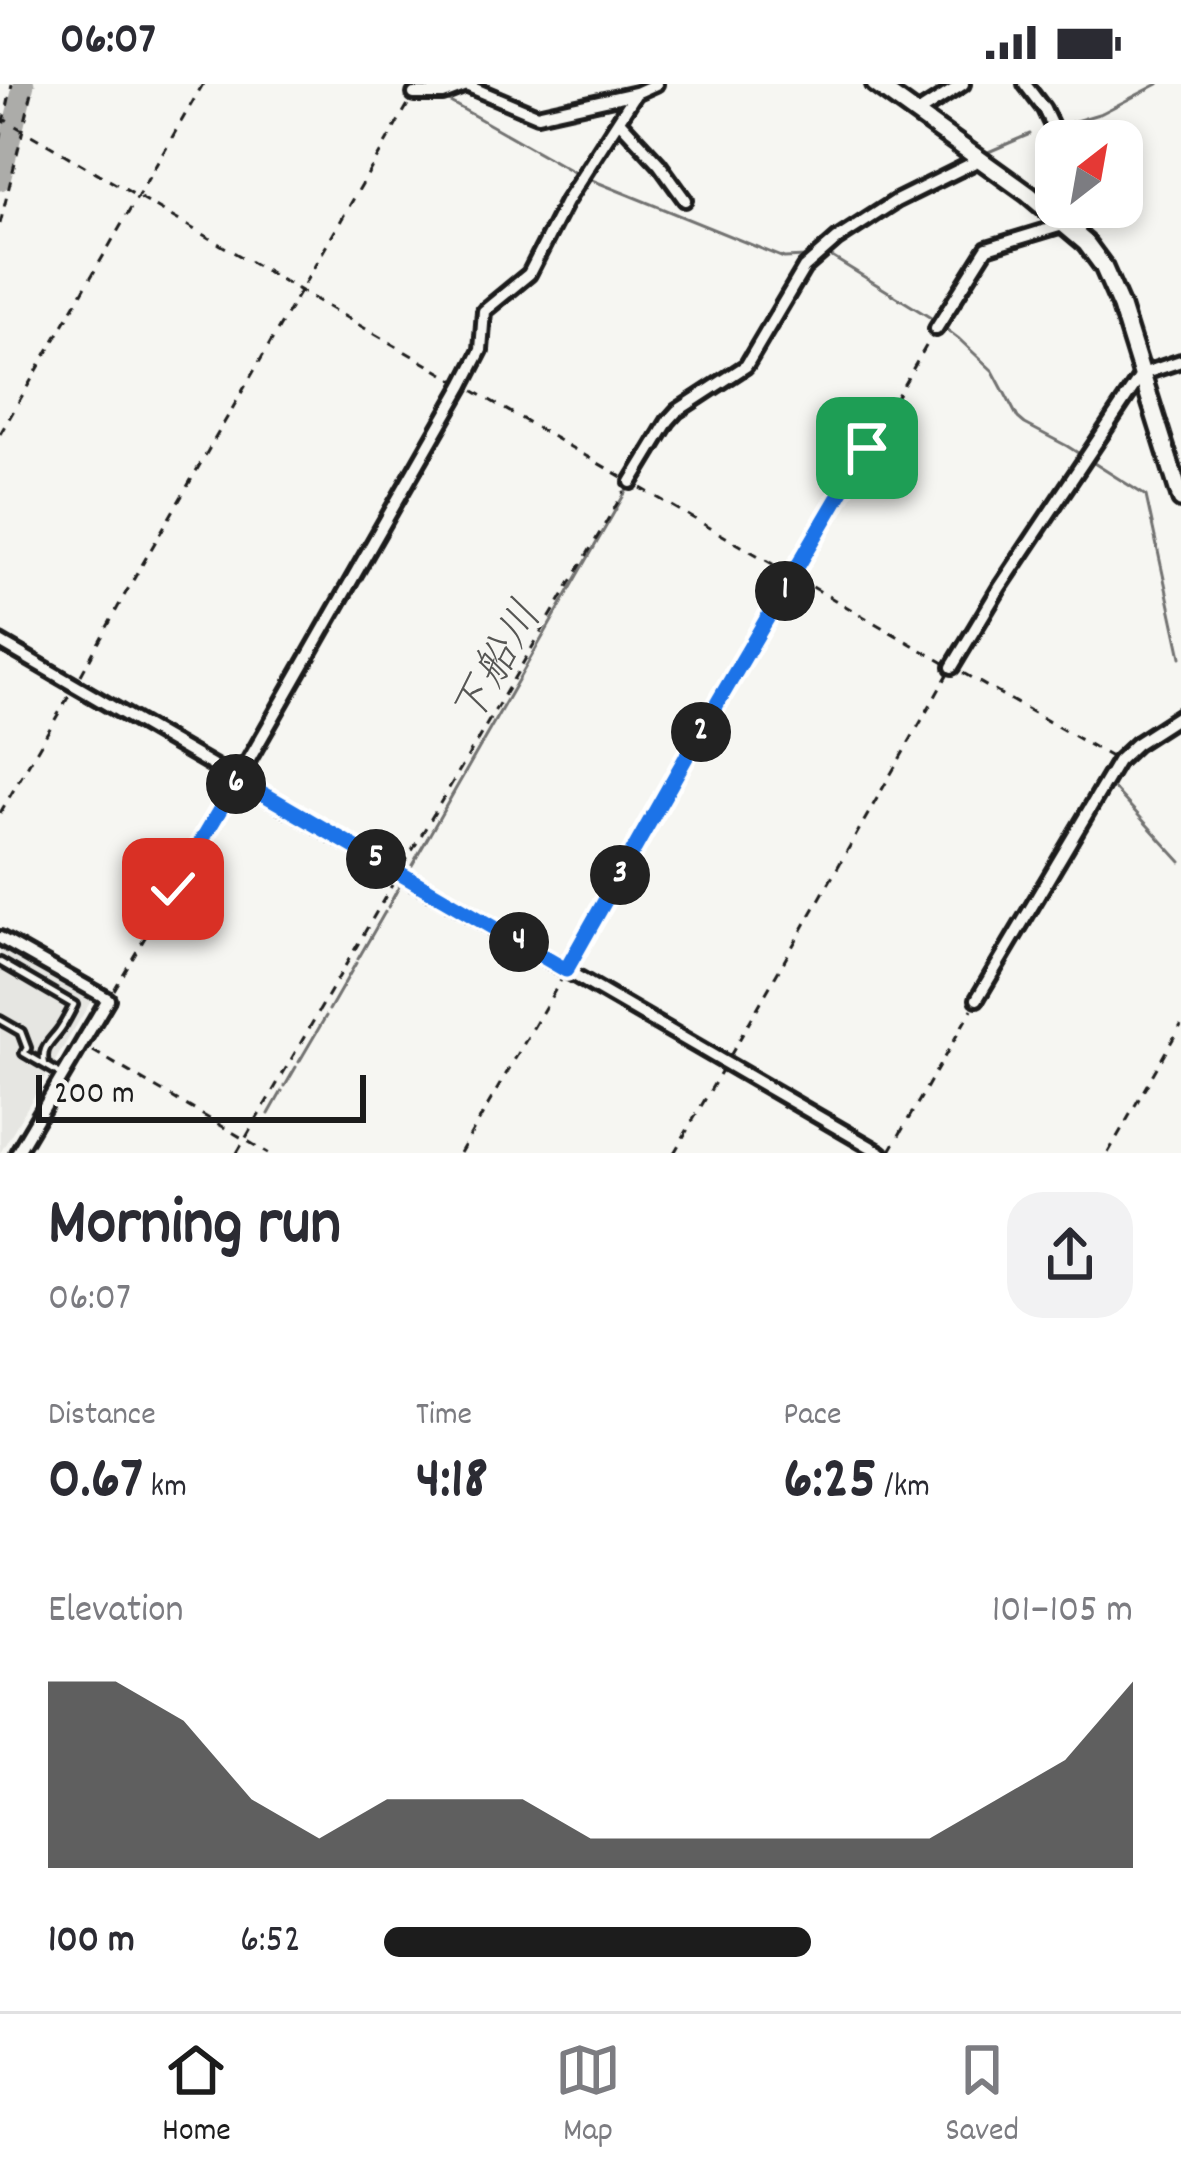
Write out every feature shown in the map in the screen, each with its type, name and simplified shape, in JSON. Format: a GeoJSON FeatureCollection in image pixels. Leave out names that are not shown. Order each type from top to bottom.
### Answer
{"type":"FeatureCollection","features":[{"type":"Feature","properties":{"kind":"main road"},"geometry":{"type":"LineString","coordinates":[[875,84],[1071,230],[1102,266],[1121,307],[1181,499]]}},
{"type":"Feature","properties":{"kind":"street"},"geometry":{"type":"LineString","coordinates":[[414,94],[443,94],[469,85],[537,115],[636,93],[656,84]]}},
{"type":"Feature","properties":{"kind":"street"},"geometry":{"type":"LineString","coordinates":[[916,114],[963,84]]}},
{"type":"Feature","properties":{"kind":"street"},"geometry":{"type":"LineString","coordinates":[[1024,84],[1049,120]]}},
{"type":"Feature","properties":{"kind":"street"},"geometry":{"type":"LineString","coordinates":[[238,779],[463,385],[481,350],[484,311],[529,274],[566,202],[636,93]]}},
{"type":"Feature","properties":{"kind":"street"},"geometry":{"type":"LineString","coordinates":[[620,122],[685,200]]}},
{"type":"Feature","properties":{"kind":"street"},"geometry":{"type":"LineString","coordinates":[[631,482],[677,410],[746,366],[804,268],[837,239],[896,201],[979,160]]}},
{"type":"Feature","properties":{"kind":"street"},"geometry":{"type":"LineString","coordinates":[[935,329],[986,248],[1071,230]]}},
{"type":"Feature","properties":{"kind":"street"},"geometry":{"type":"LineString","coordinates":[[952,667],[1142,374],[1181,362]]}},
{"type":"Feature","properties":{"kind":"street"},"geometry":{"type":"LineString","coordinates":[[0,641],[885,1153]]}},
{"type":"Feature","properties":{"kind":"street"},"geometry":{"type":"LineString","coordinates":[[977,999],[1118,760],[1181,715]]}},
{"type":"Feature","properties":{"kind":"street"},"geometry":{"type":"LineString","coordinates":[[0,938],[108,999],[17,1153]]}},
{"type":"Feature","properties":{"kind":"lane"},"geometry":{"type":"LineString","coordinates":[[0,962],[74,1005],[45,1047],[44,1065]]}},
{"type":"Feature","properties":{"kind":"lane"},"geometry":{"type":"LineString","coordinates":[[0,1020],[21,1032],[25,1053],[62,1076]]}},
{"type":"Feature","properties":{"kind":"path"},"geometry":{"type":"LineString","coordinates":[[0,141],[12,84]]}},
{"type":"Feature","properties":{"kind":"path"},"geometry":{"type":"LineString","coordinates":[[0,224],[34,84]]}},
{"type":"Feature","properties":{"kind":"path"},"geometry":{"type":"LineString","coordinates":[[0,434],[202,84]]}},
{"type":"Feature","properties":{"kind":"path"},"geometry":{"type":"LineString","coordinates":[[0,813],[414,94]]}},
{"type":"Feature","properties":{"kind":"path"},"geometry":{"type":"LineString","coordinates":[[3,118],[299,290]]}},
{"type":"Feature","properties":{"kind":"path"},"geometry":{"type":"LineString","coordinates":[[460,1153],[935,329]]}},
{"type":"Feature","properties":{"kind":"path"},"geometry":{"type":"LineString","coordinates":[[236,1153],[631,482]]}},
{"type":"Feature","properties":{"kind":"path"},"geometry":{"type":"LineString","coordinates":[[674,1153],[952,667],[1118,760]]}},
{"type":"Feature","properties":{"kind":"path"},"geometry":{"type":"LineString","coordinates":[[108,999],[238,779]]}},
{"type":"Feature","properties":{"kind":"path"},"geometry":{"type":"LineString","coordinates":[[885,1153],[977,999]]}},
{"type":"Feature","properties":{"kind":"path"},"geometry":{"type":"LineString","coordinates":[[1108,1153],[1181,1025]]}},
{"type":"Feature","properties":{"kind":"path"},"geometry":{"type":"LineString","coordinates":[[81,1044],[268,1153]]}},
{"type":"Feature","properties":{"kind":"shaded area"},"geometry":{"type":"Polygon","coordinates":[[[0,948],[91,1001],[0,1153],[0,948]]]}},
{"type":"Feature","properties":{"kind":"waterway"},"geometry":{"type":"LineString","coordinates":[[0,180],[24,84]]}},
{"type":"Feature","properties":{"kind":"waterway"},"geometry":{"type":"LineString","coordinates":[[420,84],[430,90]]}},
{"type":"Feature","properties":{"kind":"waterway","name":"下船川"},"geometry":{"type":"LineString","coordinates":[[1079,120],[1158,84]]}},
{"type":"Feature","properties":{"kind":"waterway"},"geometry":{"type":"LineString","coordinates":[[443,98],[577,174],[784,258],[806,257]]}},
{"type":"Feature","properties":{"kind":"waterway","name":"下船川"},"geometry":{"type":"LineString","coordinates":[[986,153],[1030,134]]}},
{"type":"Feature","properties":{"kind":"waterway","name":"下船川"},"geometry":{"type":"LineString","coordinates":[[834,233],[855,220]]}},
{"type":"Feature","properties":{"kind":"waterway","name":"下船川"},"geometry":{"type":"LineString","coordinates":[[802,261],[827,238]]}},
{"type":"Feature","properties":{"kind":"waterway"},"geometry":{"type":"LineString","coordinates":[[832,257],[959,339],[993,371],[1025,424],[1146,496],[1181,657]]}},
{"type":"Feature","properties":{"kind":"waterway","name":"下船川"},"geometry":{"type":"LineString","coordinates":[[773,310],[796,266]]}},
{"type":"Feature","properties":{"kind":"waterway","name":"下船川"},"geometry":{"type":"LineString","coordinates":[[411,867],[628,488]]}},
{"type":"Feature","properties":{"kind":"waterway"},"geometry":{"type":"LineString","coordinates":[[0,635],[217,762]]}},
{"type":"Feature","properties":{"kind":"waterway"},"geometry":{"type":"LineString","coordinates":[[1116,756],[1181,707]]}},
{"type":"Feature","properties":{"kind":"waterway"},"geometry":{"type":"LineString","coordinates":[[1109,783],[1181,862]]}},
{"type":"Feature","properties":{"kind":"waterway","name":"下船川"},"geometry":{"type":"LineString","coordinates":[[388,907],[401,883]]}},
{"type":"Feature","properties":{"kind":"waterway"},"geometry":{"type":"LineString","coordinates":[[433,887],[663,1021]]}},
{"type":"Feature","properties":{"kind":"waterway","name":"下船川"},"geometry":{"type":"LineString","coordinates":[[358,959],[385,912]]}},
{"type":"Feature","properties":{"kind":"waterway","name":"下船川"},"geometry":{"type":"LineString","coordinates":[[329,1010],[356,963]]}},
{"type":"Feature","properties":{"kind":"waterway","name":"下船川"},"geometry":{"type":"LineString","coordinates":[[299,1062],[326,1016]]}},
{"type":"Feature","properties":{"kind":"waterway","name":"下船川"},"geometry":{"type":"LineString","coordinates":[[285,1086],[296,1067]]}},
{"type":"Feature","properties":{"kind":"waterway"},"geometry":{"type":"LineString","coordinates":[[770,1083],[894,1153]]}},
{"type":"Feature","properties":{"kind":"waterway","name":"下船川"},"geometry":{"type":"LineString","coordinates":[[269,1114],[282,1091]]}},
{"type":"Feature","properties":{"kind":"route"},"geometry":{"type":"LineString","coordinates":[[173,889],[238,779],[566,970],[867,448]]}}]}
